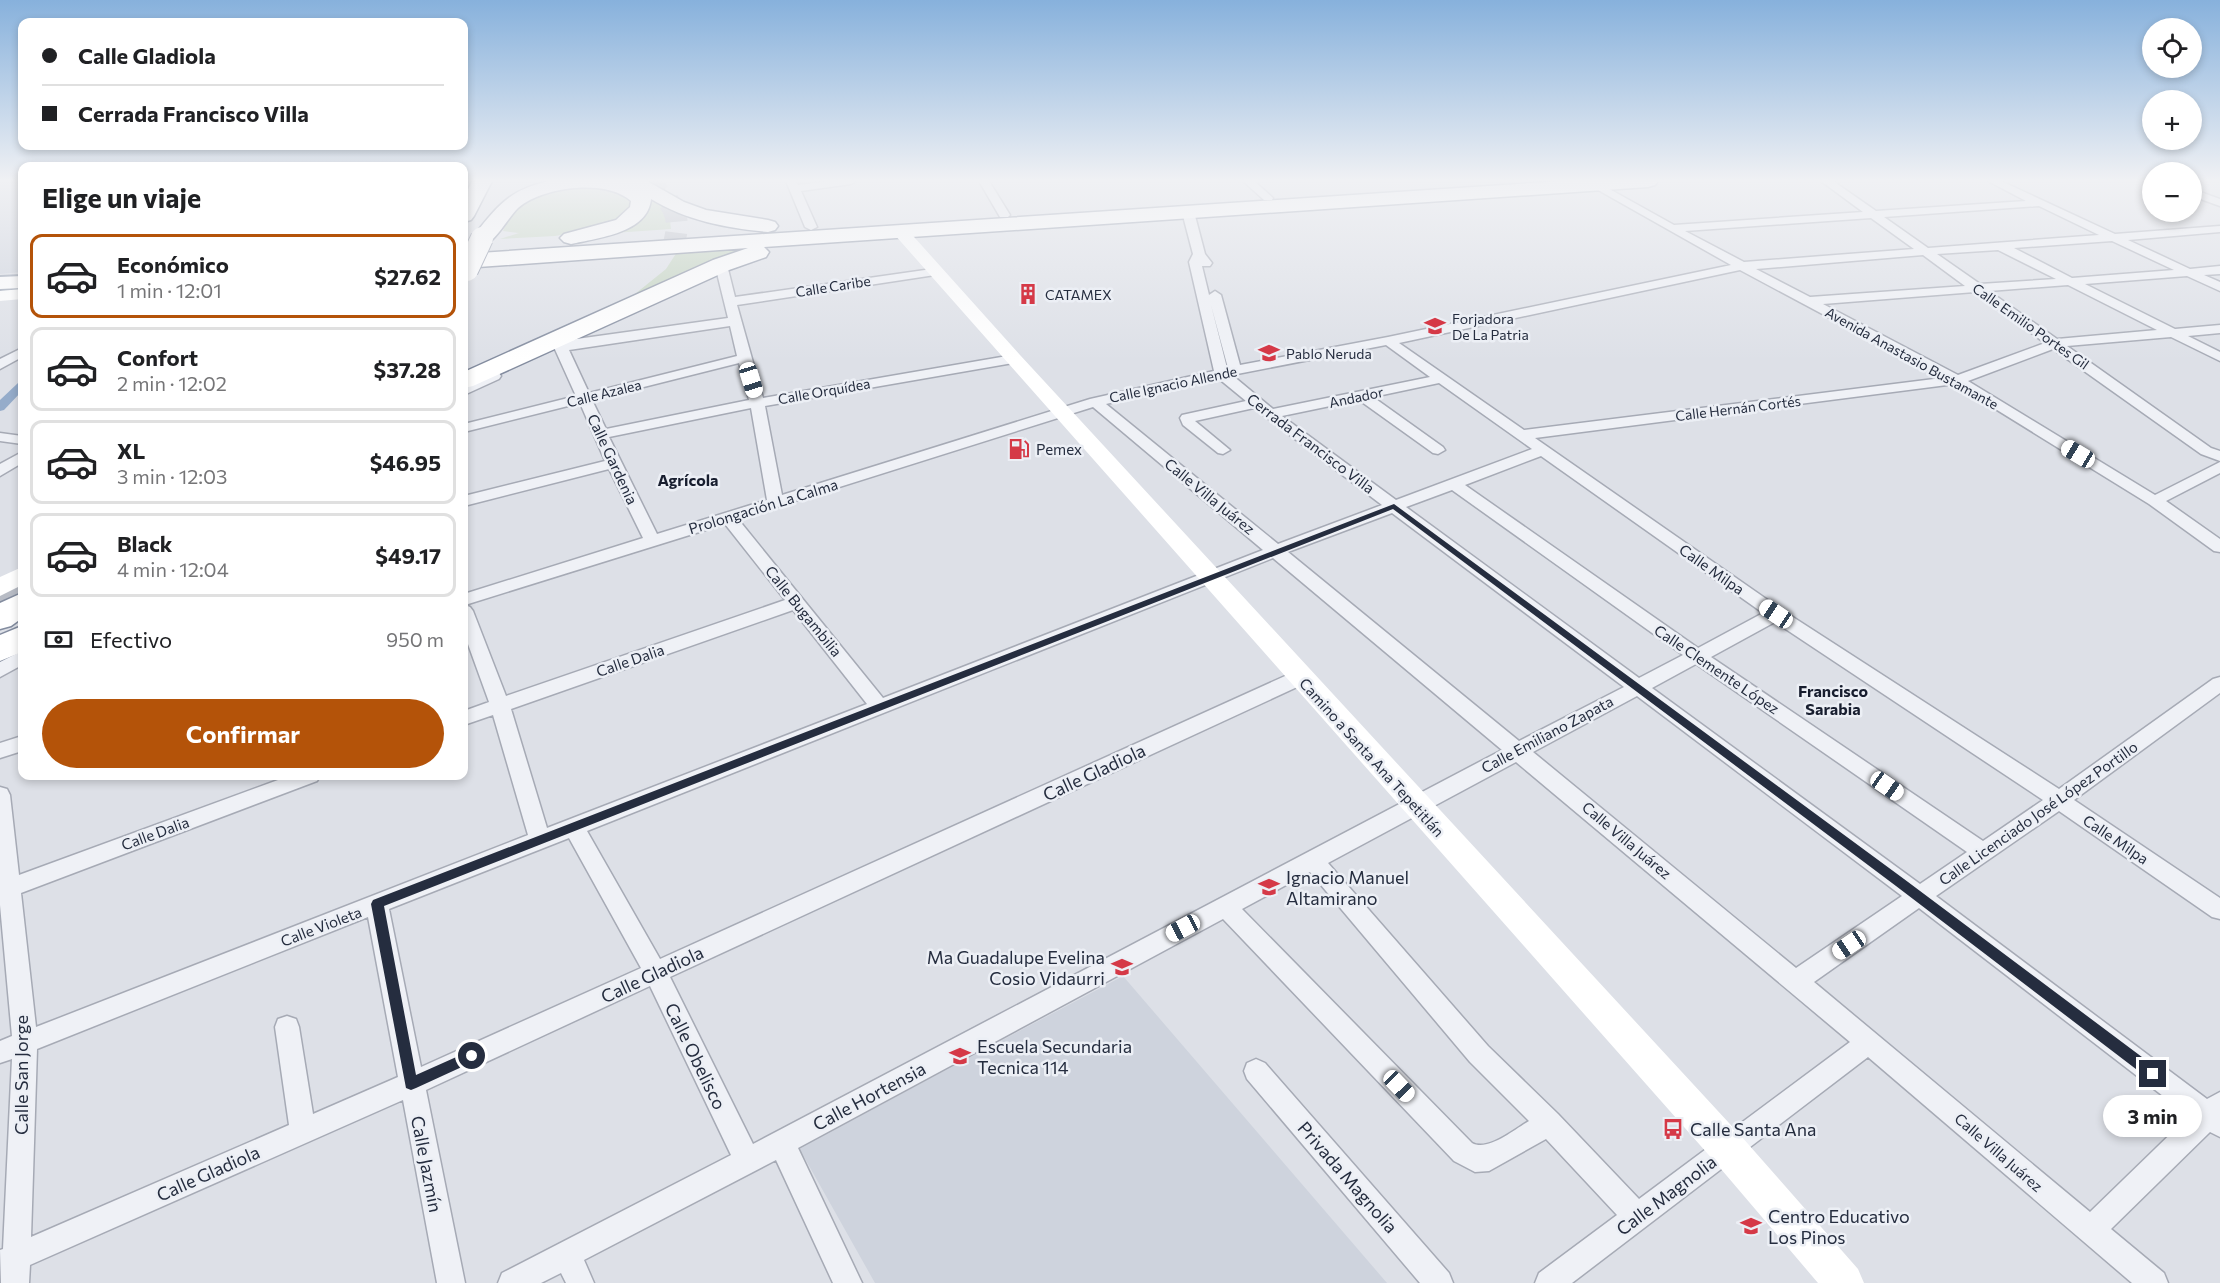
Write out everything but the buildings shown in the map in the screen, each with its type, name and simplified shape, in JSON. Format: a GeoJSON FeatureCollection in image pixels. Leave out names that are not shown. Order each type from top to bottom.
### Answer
{"type":"FeatureCollection","features":[{"type":"Feature","properties":{"kind":"highway"},"geometry":{"type":"LineString","coordinates":[[468,259],[478,241]]}},
{"type":"Feature","properties":{"kind":"highway"},"geometry":{"type":"LineString","coordinates":[[468,259],[483,241]]}},
{"type":"Feature","properties":{"kind":"highway"},"geometry":{"type":"LineString","coordinates":[[468,259],[557,241]]}},
{"type":"Feature","properties":{"kind":"highway"},"geometry":{"type":"LineString","coordinates":[[468,259],[660,241]]}},
{"type":"Feature","properties":{"kind":"highway"},"geometry":{"type":"LineString","coordinates":[[549,243],[627,244],[702,241]]}},
{"type":"Feature","properties":{"kind":"highway"},"geometry":{"type":"LineString","coordinates":[[468,379],[721,265],[766,250],[824,241]]}},
{"type":"Feature","properties":{"kind":"highway"},"geometry":{"type":"LineString","coordinates":[[468,356],[530,340],[593,314],[627,295],[644,282],[672,250]]}},
{"type":"Feature","properties":{"kind":"highway"},"geometry":{"type":"LineString","coordinates":[[0,618],[18,607]]}},
{"type":"Feature","properties":{"kind":"highway"},"geometry":{"type":"LineString","coordinates":[[0,650],[18,639]]}},
{"type":"Feature","properties":{"kind":"main road"},"geometry":{"type":"LineString","coordinates":[[0,283],[18,282]]}},
{"type":"Feature","properties":{"kind":"main road"},"geometry":{"type":"LineString","coordinates":[[0,290],[18,289]]}},
{"type":"Feature","properties":{"kind":"street","name":"Camino a Santa Ana Tepetitlán"},"geometry":{"type":"LineString","coordinates":[[909,241],[1415,805],[1728,1149],[1844,1283]]}},
{"type":"Feature","properties":{"kind":"street"},"geometry":{"type":"LineString","coordinates":[[1196,241],[1199,254],[1195,262],[1228,372]]}},
{"type":"Feature","properties":{"kind":"street","name":"Avenida Anastasio Bustamante"},"geometry":{"type":"LineString","coordinates":[[1694,241],[1957,380],[2155,501],[2220,547]]}},
{"type":"Feature","properties":{"kind":"street","name":"Calle Emilio Portes Gil"},"geometry":{"type":"LineString","coordinates":[[1910,241],[2056,343],[2217,462]]}},
{"type":"Feature","properties":{"kind":"street","name":"Calle Ignacio Allende"},"geometry":{"type":"LineString","coordinates":[[1062,412],[1095,402],[1228,372],[1388,341],[1742,266],[2065,241]]}},
{"type":"Feature","properties":{"kind":"street"},"geometry":{"type":"LineString","coordinates":[[2122,241],[2220,287]]}},
{"type":"Feature","properties":{"kind":"street"},"geometry":{"type":"LineString","coordinates":[[2000,246],[2220,357]]}},
{"type":"Feature","properties":{"kind":"street"},"geometry":{"type":"LineString","coordinates":[[721,265],[757,403],[775,502]]}},
{"type":"Feature","properties":{"kind":"street"},"geometry":{"type":"LineString","coordinates":[[1810,301],[2220,270]]}},
{"type":"Feature","properties":{"kind":"street","name":"Calle Caribe"},"geometry":{"type":"LineString","coordinates":[[730,302],[935,271]]}},
{"type":"Feature","properties":{"kind":"street"},"geometry":{"type":"LineString","coordinates":[[0,278],[18,276]]}},
{"type":"Feature","properties":{"kind":"street"},"geometry":{"type":"LineString","coordinates":[[0,296],[18,294]]}},
{"type":"Feature","properties":{"kind":"street"},"geometry":{"type":"LineString","coordinates":[[561,346],[735,321]]}},
{"type":"Feature","properties":{"kind":"street"},"geometry":{"type":"LineString","coordinates":[[468,389],[561,346],[587,326]]}},
{"type":"Feature","properties":{"kind":"street","name":"Calle Hernán Cortés"},"geometry":{"type":"LineString","coordinates":[[1520,435],[1957,380],[2056,343],[2220,329]]}},
{"type":"Feature","properties":{"kind":"street","name":"Calle Milpa"},"geometry":{"type":"LineString","coordinates":[[1388,341],[1776,614],[2059,800],[2220,910]]}},
{"type":"Feature","properties":{"kind":"street","name":"Calle Gardenia"},"geometry":{"type":"LineString","coordinates":[[561,346],[652,540]]}},
{"type":"Feature","properties":{"kind":"street"},"geometry":{"type":"LineString","coordinates":[[0,365],[18,354]]}},
{"type":"Feature","properties":{"kind":"street","name":"Calle Azalea"},"geometry":{"type":"LineString","coordinates":[[468,427],[744,358]]}},
{"type":"Feature","properties":{"kind":"street","name":"Calle Orquídea"},"geometry":{"type":"LineString","coordinates":[[601,434],[757,403],[1013,359]]}},
{"type":"Feature","properties":{"kind":"street","name":"Cerrada Francisco Villa"},"geometry":{"type":"LineString","coordinates":[[1228,372],[1264,408],[1394,506],[2216,1114]]}},
{"type":"Feature","properties":{"kind":"street","name":"Andador"},"geometry":{"type":"LineString","coordinates":[[1223,450],[1187,418],[1362,396],[1442,379]]}},
{"type":"Feature","properties":{"kind":"street"},"geometry":{"type":"LineString","coordinates":[[1362,396],[1438,450]]}},
{"type":"Feature","properties":{"kind":"street","name":"Calle Villa Juárez"},"geometry":{"type":"LineString","coordinates":[[1095,402],[1519,750],[2154,1283]]}},
{"type":"Feature","properties":{"kind":"street","name":"Prolongación La Calma"},"geometry":{"type":"LineString","coordinates":[[468,599],[1062,412]]}},
{"type":"Feature","properties":{"kind":"street"},"geometry":{"type":"LineString","coordinates":[[0,437],[18,439]]}},
{"type":"Feature","properties":{"kind":"street"},"geometry":{"type":"LineString","coordinates":[[1211,576],[1541,450]]}},
{"type":"Feature","properties":{"kind":"street"},"geometry":{"type":"LineString","coordinates":[[0,471],[18,460]]}},
{"type":"Feature","properties":{"kind":"street"},"geometry":{"type":"LineString","coordinates":[[2155,501],[2217,462]]}},
{"type":"Feature","properties":{"kind":"street"},"geometry":{"type":"LineString","coordinates":[[468,500],[614,463]]}},
{"type":"Feature","properties":{"kind":"street","name":"Calle Clemente López"},"geometry":{"type":"LineString","coordinates":[[1453,484],[1696,655],[1983,852]]}},
{"type":"Feature","properties":{"kind":"street","name":"Calle Bugambilia"},"geometry":{"type":"LineString","coordinates":[[728,516],[879,706]]}},
{"type":"Feature","properties":{"kind":"street","name":"Calle Violeta"},"geometry":{"type":"LineString","coordinates":[[0,1052],[1211,576]]}},
{"type":"Feature","properties":{"kind":"street"},"geometry":{"type":"LineString","coordinates":[[0,588],[18,577]]}},
{"type":"Feature","properties":{"kind":"street","name":"Calle Dalia"},"geometry":{"type":"LineString","coordinates":[[468,717],[797,602]]}},
{"type":"Feature","properties":{"kind":"street","name":"Calle Emiliano Zapata"},"geometry":{"type":"LineString","coordinates":[[1415,805],[1636,686],[1776,614]]}},
{"type":"Feature","properties":{"kind":"street"},"geometry":{"type":"LineString","coordinates":[[468,621],[500,705],[540,840]]}},
{"type":"Feature","properties":{"kind":"street"},"geometry":{"type":"LineString","coordinates":[[0,671],[18,660]]}},
{"type":"Feature","properties":{"kind":"street","name":"Calle Gladiola"},"geometry":{"type":"LineString","coordinates":[[8,1261],[411,1084],[1301,677]]}},
{"type":"Feature","properties":{"kind":"street","name":"Calle Licenciado José López Portillo"},"geometry":{"type":"LineString","coordinates":[[1796,981],[2059,800],[2220,684]]}},
{"type":"Feature","properties":{"kind":"street"},"geometry":{"type":"LineString","coordinates":[[0,751],[18,744]]}},
{"type":"Feature","properties":{"kind":"street","name":"Calle Dalia"},"geometry":{"type":"LineString","coordinates":[[5,889],[299,780]]}},
{"type":"Feature","properties":{"kind":"street","name":"Calle San Jorge"},"geometry":{"type":"LineString","coordinates":[[0,795],[5,889],[25,1042],[8,1261],[15,1283]]}},
{"type":"Feature","properties":{"kind":"street","name":"Calle Hortensia"},"geometry":{"type":"LineString","coordinates":[[512,1283],[747,1159],[782,1143],[1415,805]]}},
{"type":"Feature","properties":{"kind":"street","name":"Calle Obelisco"},"geometry":{"type":"LineString","coordinates":[[573,827],[656,973],[747,1159]]}},
{"type":"Feature","properties":{"kind":"street"},"geometry":{"type":"LineString","coordinates":[[1312,859],[1479,1054],[1549,1123],[1638,1217]]}},
{"type":"Feature","properties":{"kind":"street","name":"Calle Jazmín"},"geometry":{"type":"LineString","coordinates":[[377,904],[451,1283]]}},
{"type":"Feature","properties":{"kind":"street"},"geometry":{"type":"LineString","coordinates":[[1225,906],[1463,1152],[1475,1159],[1489,1158],[1549,1123]]}},
{"type":"Feature","properties":{"kind":"street"},"geometry":{"type":"LineString","coordinates":[[287,1027],[303,1131]]}},
{"type":"Feature","properties":{"kind":"street","name":"Calle Magnolia"},"geometry":{"type":"LineString","coordinates":[[1549,1283],[1869,1042]]}},
{"type":"Feature","properties":{"kind":"street","name":"Privada Magnolia"},"geometry":{"type":"LineString","coordinates":[[1256,1071],[1439,1283]]}},
{"type":"Feature","properties":{"kind":"street"},"geometry":{"type":"LineString","coordinates":[[2090,1231],[2216,1114]]}},
{"type":"Feature","properties":{"kind":"street"},"geometry":{"type":"LineString","coordinates":[[782,1143],[848,1283]]}},
{"type":"Feature","properties":{"kind":"street"},"geometry":{"type":"LineString","coordinates":[[567,1254],[580,1283]]}},
{"type":"Feature","properties":{"kind":"shaded area"},"geometry":{"type":"Polygon","coordinates":[[[0,241],[18,241],[18,272],[0,274],[0,241]]]}},
{"type":"Feature","properties":{"kind":"shaded area"},"geometry":{"type":"Polygon","coordinates":[[[1123,976],[1387,1283],[875,1283],[799,1148],[1123,976]]]}},
{"type":"Feature","properties":{"kind":"green space"},"geometry":{"type":"Polygon","coordinates":[[[766,244],[630,298],[666,269],[677,252],[766,244]]]}},
{"type":"Feature","properties":{"kind":"waterway"},"geometry":{"type":"LineString","coordinates":[[0,407],[18,389]]}},
{"type":"Feature","properties":{"kind":"tunnel"},"geometry":{"type":"LineString","coordinates":[[672,250],[674,241]]}},
{"type":"Feature","properties":{"kind":"tunnel"},"geometry":{"type":"LineString","coordinates":[[5,600],[18,592]]}},
{"type":"Feature","properties":{"kind":"tunnel"},"geometry":{"type":"LineString","coordinates":[[0,603],[7,599]]}},
{"type":"Feature","properties":{"kind":"place","name":"CATAMEX"},"geometry":{"type":"Point","coordinates":[1028,294]}},
{"type":"Feature","properties":{"kind":"place","name":"Forjadora De La Patria"},"geometry":{"type":"Point","coordinates":[1435,326]}},
{"type":"Feature","properties":{"kind":"place","name":"Pablo Neruda"},"geometry":{"type":"Point","coordinates":[1269,353]}},
{"type":"Feature","properties":{"kind":"place","name":"Pemex"},"geometry":{"type":"Point","coordinates":[1019,449]}},
{"type":"Feature","properties":{"kind":"place","name":"Ignacio Manuel Altamirano"},"geometry":{"type":"Point","coordinates":[1269,887]}},
{"type":"Feature","properties":{"kind":"place","name":"Ma Guadalupe Evelina Cosio Vidaurri"},"geometry":{"type":"Point","coordinates":[1122,967]}},
{"type":"Feature","properties":{"kind":"place","name":"Escuela Secundaria Tecnica 114"},"geometry":{"type":"Point","coordinates":[960,1056]}},
{"type":"Feature","properties":{"kind":"place","name":"Calle Santa Ana"},"geometry":{"type":"Point","coordinates":[1673,1129]}},
{"type":"Feature","properties":{"kind":"place","name":"Centro Educativo Los Pinos"},"geometry":{"type":"Point","coordinates":[1751,1226]}},
{"type":"Feature","properties":{"kind":"district","name":"Agrícola"},"geometry":{"type":"Point","coordinates":[688,479]}},
{"type":"Feature","properties":{"kind":"district","name":"Francisco Sarabia"},"geometry":{"type":"Point","coordinates":[1833,699]}},
{"type":"Feature","properties":{"kind":"route"},"geometry":{"type":"LineString","coordinates":[[472,1056],[411,1084],[377,904],[1233,567],[1394,506],[1900,882],[2153,1074]]}}]}
